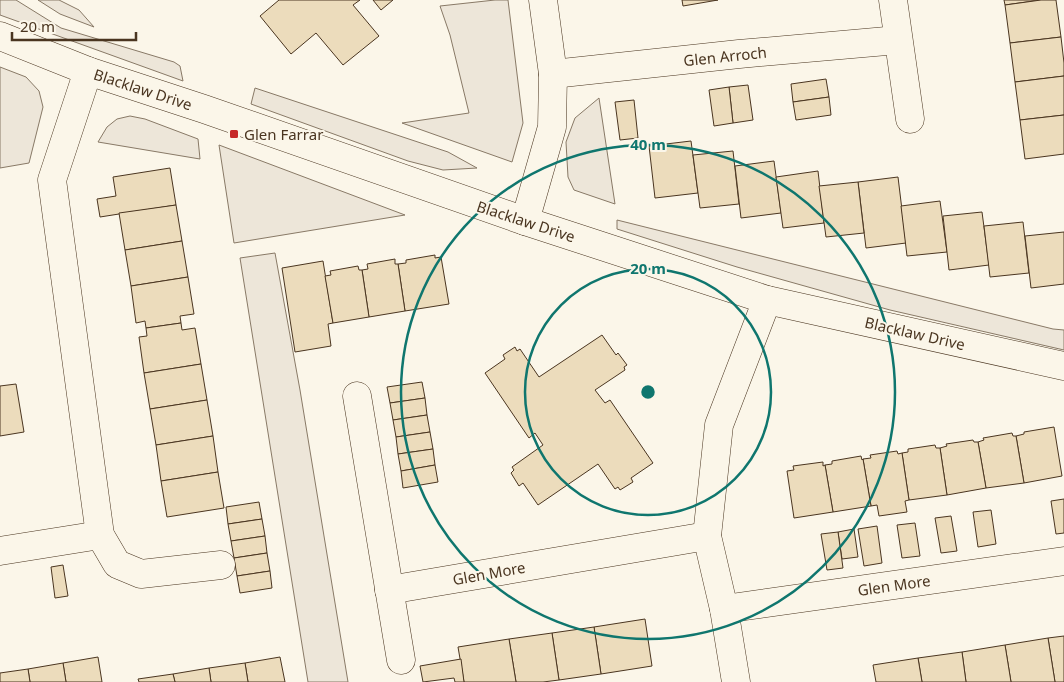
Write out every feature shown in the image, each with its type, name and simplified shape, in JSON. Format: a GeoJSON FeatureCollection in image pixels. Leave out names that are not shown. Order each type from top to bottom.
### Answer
{"type":"FeatureCollection","features":[{"type":"Feature","properties":{"kind":"street"},"geometry":{"type":"LineString","coordinates":[[525,221],[552,127],[553,74],[543,0]]}},
{"type":"Feature","properties":{"kind":"street"},"geometry":{"type":"LineString","coordinates":[[893,0],[910,120]]}},
{"type":"Feature","properties":{"kind":"street","name":"Blacklaw Drive"},"geometry":{"type":"LineString","coordinates":[[0,36],[88,71],[204,109],[525,221],[767,300],[1064,366]]}},
{"type":"Feature","properties":{"kind":"street","name":"Glen Arroch"},"geometry":{"type":"LineString","coordinates":[[553,74],[739,54],[898,40]]}},
{"type":"Feature","properties":{"kind":"street"},"geometry":{"type":"LineString","coordinates":[[88,71],[52,180],[100,534],[116,564],[140,574],[221,565]]}},
{"type":"Feature","properties":{"kind":"street"},"geometry":{"type":"LineString","coordinates":[[736,682],[724,609],[707,536],[719,425],[767,300]]}},
{"type":"Feature","properties":{"kind":"street"},"geometry":{"type":"LineString","coordinates":[[357,396],[401,660]]}},
{"type":"Feature","properties":{"kind":"street"},"geometry":{"type":"LineString","coordinates":[[0,551],[100,534]]}},
{"type":"Feature","properties":{"kind":"street","name":"Glen More"},"geometry":{"type":"LineString","coordinates":[[389,590],[707,536]]}},
{"type":"Feature","properties":{"kind":"street","name":"Glen More"},"geometry":{"type":"LineString","coordinates":[[724,609],[1064,561]]}},
{"type":"Feature","properties":{"kind":"shaded area"},"geometry":{"type":"Polygon","coordinates":[[[0,0],[16,0],[61,28],[174,62],[180,66],[183,81],[0,15],[0,0]]]}},
{"type":"Feature","properties":{"kind":"shaded area"},"geometry":{"type":"Polygon","coordinates":[[[38,0],[59,0],[79,10],[94,27],[60,14],[38,0]]]}},
{"type":"Feature","properties":{"kind":"shaded area"},"geometry":{"type":"Polygon","coordinates":[[[508,0],[523,123],[512,162],[402,123],[469,113],[450,35],[440,6],[508,0]]]}},
{"type":"Feature","properties":{"kind":"shaded area"},"geometry":{"type":"Polygon","coordinates":[[[0,67],[26,77],[39,91],[43,107],[29,163],[0,168],[0,67]]]}},
{"type":"Feature","properties":{"kind":"shaded area"},"geometry":{"type":"Polygon","coordinates":[[[255,88],[448,152],[477,168],[443,170],[408,161],[251,104],[255,88]]]}},
{"type":"Feature","properties":{"kind":"shaded area"},"geometry":{"type":"Polygon","coordinates":[[[599,98],[615,204],[574,190],[568,177],[566,142],[575,118],[599,98]]]}},
{"type":"Feature","properties":{"kind":"shaded area"},"geometry":{"type":"Polygon","coordinates":[[[130,116],[145,119],[198,139],[200,159],[98,142],[107,127],[117,119],[130,116]]]}},
{"type":"Feature","properties":{"kind":"shaded area"},"geometry":{"type":"Polygon","coordinates":[[[219,145],[405,215],[234,243],[219,145]]]}},
{"type":"Feature","properties":{"kind":"shaded area"},"geometry":{"type":"Polygon","coordinates":[[[617,220],[1053,329],[1064,330],[1064,350],[890,310],[737,267],[617,229],[617,220]]]}},
{"type":"Feature","properties":{"kind":"shaded area"},"geometry":{"type":"Polygon","coordinates":[[[275,253],[300,390],[348,682],[308,682],[240,258],[275,253]]]}},
{"type":"Feature","properties":{"kind":"building"},"geometry":{"type":"Polygon","coordinates":[[[279,0],[360,0],[353,5],[379,36],[343,65],[316,33],[291,54],[260,16],[279,0]]]}},
{"type":"Feature","properties":{"kind":"building"},"geometry":{"type":"Polygon","coordinates":[[[373,0],[393,0],[381,10],[373,0]]]}},
{"type":"Feature","properties":{"kind":"building"},"geometry":{"type":"Polygon","coordinates":[[[682,0],[718,0],[683,6],[682,0]]]}},
{"type":"Feature","properties":{"kind":"building"},"geometry":{"type":"Polygon","coordinates":[[[1004,0],[1041,0],[1005,5],[1004,0]]]}},
{"type":"Feature","properties":{"kind":"building"},"geometry":{"type":"Polygon","coordinates":[[[1056,0],[1061,37],[1010,43],[1005,5],[1056,0]]]}},
{"type":"Feature","properties":{"kind":"building"},"geometry":{"type":"Polygon","coordinates":[[[1061,37],[1064,76],[1015,82],[1010,43],[1061,37]]]}},
{"type":"Feature","properties":{"kind":"building"},"geometry":{"type":"Polygon","coordinates":[[[1064,76],[1064,115],[1020,120],[1015,82],[1064,76]]]}},
{"type":"Feature","properties":{"kind":"building"},"geometry":{"type":"Polygon","coordinates":[[[826,79],[829,97],[793,102],[791,84],[826,79]]]}},
{"type":"Feature","properties":{"kind":"building"},"geometry":{"type":"Polygon","coordinates":[[[748,85],[753,120],[733,123],[729,87],[748,85]]]}},
{"type":"Feature","properties":{"kind":"building"},"geometry":{"type":"Polygon","coordinates":[[[729,87],[733,123],[714,126],[709,90],[729,87]]]}},
{"type":"Feature","properties":{"kind":"building"},"geometry":{"type":"Polygon","coordinates":[[[829,97],[831,115],[796,120],[793,102],[829,97]]]}},
{"type":"Feature","properties":{"kind":"building"},"geometry":{"type":"Polygon","coordinates":[[[634,100],[638,138],[620,140],[615,102],[634,100]]]}},
{"type":"Feature","properties":{"kind":"building"},"geometry":{"type":"Polygon","coordinates":[[[1064,115],[1064,154],[1025,159],[1020,120],[1064,115]]]}},
{"type":"Feature","properties":{"kind":"building"},"geometry":{"type":"Polygon","coordinates":[[[691,141],[698,193],[655,198],[649,146],[691,141]]]}},
{"type":"Feature","properties":{"kind":"building"},"geometry":{"type":"Polygon","coordinates":[[[733,151],[739,204],[700,208],[693,155],[733,151]]]}},
{"type":"Feature","properties":{"kind":"building"},"geometry":{"type":"Polygon","coordinates":[[[774,161],[781,213],[741,218],[735,166],[774,161]]]}},
{"type":"Feature","properties":{"kind":"building"},"geometry":{"type":"Polygon","coordinates":[[[170,168],[176,205],[100,217],[97,199],[116,196],[113,177],[170,168]]]}},
{"type":"Feature","properties":{"kind":"building"},"geometry":{"type":"Polygon","coordinates":[[[818,171],[824,223],[783,228],[776,177],[818,171]]]}},
{"type":"Feature","properties":{"kind":"building"},"geometry":{"type":"Polygon","coordinates":[[[898,177],[906,243],[866,248],[858,182],[898,177]]]}},
{"type":"Feature","properties":{"kind":"building"},"geometry":{"type":"Polygon","coordinates":[[[858,182],[864,233],[826,237],[819,186],[858,182]]]}},
{"type":"Feature","properties":{"kind":"building"},"geometry":{"type":"Polygon","coordinates":[[[940,201],[947,252],[907,256],[901,206],[940,201]]]}},
{"type":"Feature","properties":{"kind":"building"},"geometry":{"type":"Polygon","coordinates":[[[176,205],[182,241],[125,250],[119,213],[176,205]]]}},
{"type":"Feature","properties":{"kind":"building"},"geometry":{"type":"Polygon","coordinates":[[[982,212],[989,265],[949,270],[943,216],[982,212]]]}},
{"type":"Feature","properties":{"kind":"building"},"geometry":{"type":"Polygon","coordinates":[[[1023,222],[1029,273],[990,277],[984,226],[1023,222]]]}},
{"type":"Feature","properties":{"kind":"building"},"geometry":{"type":"Polygon","coordinates":[[[1064,232],[1064,284],[1031,288],[1025,236],[1064,232]]]}},
{"type":"Feature","properties":{"kind":"building"},"geometry":{"type":"Polygon","coordinates":[[[182,241],[188,277],[131,286],[125,250],[182,241]]]}},
{"type":"Feature","properties":{"kind":"building"},"geometry":{"type":"Polygon","coordinates":[[[435,255],[435,258],[441,257],[449,304],[405,311],[398,264],[406,263],[406,260],[435,255]]]}},
{"type":"Feature","properties":{"kind":"building"},"geometry":{"type":"Polygon","coordinates":[[[395,259],[395,264],[398,264],[405,311],[369,317],[362,270],[368,269],[367,264],[395,259]]]}},
{"type":"Feature","properties":{"kind":"building"},"geometry":{"type":"Polygon","coordinates":[[[323,261],[333,323],[328,324],[331,346],[295,352],[282,268],[323,261]]]}},
{"type":"Feature","properties":{"kind":"building"},"geometry":{"type":"Polygon","coordinates":[[[358,266],[359,270],[362,270],[369,317],[333,323],[325,276],[331,275],[330,271],[358,266]]]}},
{"type":"Feature","properties":{"kind":"building"},"geometry":{"type":"Polygon","coordinates":[[[188,277],[194,314],[180,316],[181,323],[146,328],[145,321],[136,323],[131,286],[188,277]]]}},
{"type":"Feature","properties":{"kind":"building"},"geometry":{"type":"Polygon","coordinates":[[[181,323],[182,330],[195,328],[201,364],[144,373],[139,337],[147,336],[146,328],[181,323]]]}},
{"type":"Feature","properties":{"kind":"building"},"geometry":{"type":"Polygon","coordinates":[[[602,335],[616,355],[618,353],[627,365],[624,367],[625,370],[595,390],[605,403],[610,400],[653,463],[631,478],[633,482],[620,490],[618,487],[615,489],[598,464],[538,505],[523,483],[519,486],[511,473],[514,470],[512,467],[543,445],[535,433],[529,438],[485,373],[505,359],[503,355],[515,347],[517,351],[520,349],[539,377],[602,335]]]}},
{"type":"Feature","properties":{"kind":"building"},"geometry":{"type":"Polygon","coordinates":[[[201,364],[207,400],[150,409],[144,373],[201,364]]]}},
{"type":"Feature","properties":{"kind":"building"},"geometry":{"type":"Polygon","coordinates":[[[422,382],[425,398],[390,403],[387,387],[422,382]]]}},
{"type":"Feature","properties":{"kind":"building"},"geometry":{"type":"Polygon","coordinates":[[[16,384],[24,432],[0,436],[0,386],[16,384]]]}},
{"type":"Feature","properties":{"kind":"building"},"geometry":{"type":"Polygon","coordinates":[[[425,398],[427,415],[393,420],[390,403],[425,398]]]}},
{"type":"Feature","properties":{"kind":"building"},"geometry":{"type":"Polygon","coordinates":[[[207,400],[213,436],[156,445],[150,409],[207,400]]]}},
{"type":"Feature","properties":{"kind":"building"},"geometry":{"type":"Polygon","coordinates":[[[427,415],[430,432],[396,437],[393,420],[427,415]]]}},
{"type":"Feature","properties":{"kind":"building"},"geometry":{"type":"Polygon","coordinates":[[[1054,427],[1062,476],[1024,483],[1016,436],[1024,434],[1024,432],[1054,427]]]}},
{"type":"Feature","properties":{"kind":"building"},"geometry":{"type":"Polygon","coordinates":[[[430,432],[433,449],[398,454],[396,437],[430,432]]]}},
{"type":"Feature","properties":{"kind":"building"},"geometry":{"type":"Polygon","coordinates":[[[1012,433],[1013,436],[1016,436],[1024,483],[986,488],[978,442],[984,440],[983,438],[1012,433]]]}},
{"type":"Feature","properties":{"kind":"building"},"geometry":{"type":"Polygon","coordinates":[[[213,436],[218,472],[161,481],[156,445],[213,436]]]}},
{"type":"Feature","properties":{"kind":"building"},"geometry":{"type":"Polygon","coordinates":[[[973,440],[978,442],[986,488],[947,495],[940,448],[947,446],[946,444],[973,440]]]}},
{"type":"Feature","properties":{"kind":"building"},"geometry":{"type":"Polygon","coordinates":[[[935,445],[936,448],[940,448],[947,495],[909,500],[902,453],[908,452],[908,449],[935,445]]]}},
{"type":"Feature","properties":{"kind":"building"},"geometry":{"type":"Polygon","coordinates":[[[433,449],[435,465],[401,471],[398,454],[433,449]]]}},
{"type":"Feature","properties":{"kind":"building"},"geometry":{"type":"Polygon","coordinates":[[[897,451],[898,454],[902,453],[909,500],[905,501],[907,512],[879,516],[877,505],[871,506],[863,459],[871,458],[870,455],[897,451]]]}},
{"type":"Feature","properties":{"kind":"building"},"geometry":{"type":"Polygon","coordinates":[[[861,456],[871,506],[833,512],[825,465],[832,464],[832,461],[861,456]]]}},
{"type":"Feature","properties":{"kind":"building"},"geometry":{"type":"Polygon","coordinates":[[[823,462],[833,512],[794,518],[787,471],[794,470],[793,466],[823,462]]]}},
{"type":"Feature","properties":{"kind":"building"},"geometry":{"type":"Polygon","coordinates":[[[435,465],[438,482],[403,488],[401,471],[435,465]]]}},
{"type":"Feature","properties":{"kind":"building"},"geometry":{"type":"Polygon","coordinates":[[[218,472],[224,508],[167,517],[161,481],[218,472]]]}},
{"type":"Feature","properties":{"kind":"building"},"geometry":{"type":"Polygon","coordinates":[[[1064,499],[1064,533],[1056,534],[1051,501],[1064,499]]]}},
{"type":"Feature","properties":{"kind":"building"},"geometry":{"type":"Polygon","coordinates":[[[259,502],[262,519],[228,524],[226,507],[259,502]]]}},
{"type":"Feature","properties":{"kind":"building"},"geometry":{"type":"Polygon","coordinates":[[[991,510],[996,544],[978,547],[973,512],[991,510]]]}},
{"type":"Feature","properties":{"kind":"building"},"geometry":{"type":"Polygon","coordinates":[[[951,516],[957,551],[941,553],[935,518],[951,516]]]}},
{"type":"Feature","properties":{"kind":"building"},"geometry":{"type":"Polygon","coordinates":[[[262,519],[265,536],[231,541],[228,524],[262,519]]]}},
{"type":"Feature","properties":{"kind":"building"},"geometry":{"type":"Polygon","coordinates":[[[915,523],[920,556],[902,558],[897,525],[915,523]]]}},
{"type":"Feature","properties":{"kind":"building"},"geometry":{"type":"Polygon","coordinates":[[[877,526],[882,563],[864,566],[858,529],[877,526]]]}},
{"type":"Feature","properties":{"kind":"building"},"geometry":{"type":"Polygon","coordinates":[[[854,529],[858,557],[842,559],[838,532],[854,529]]]}},
{"type":"Feature","properties":{"kind":"building"},"geometry":{"type":"Polygon","coordinates":[[[838,532],[843,568],[827,570],[821,534],[838,532]]]}},
{"type":"Feature","properties":{"kind":"building"},"geometry":{"type":"Polygon","coordinates":[[[265,536],[267,553],[234,558],[231,541],[265,536]]]}},
{"type":"Feature","properties":{"kind":"building"},"geometry":{"type":"Polygon","coordinates":[[[267,553],[270,571],[237,576],[234,558],[267,553]]]}},
{"type":"Feature","properties":{"kind":"building"},"geometry":{"type":"Polygon","coordinates":[[[63,565],[68,596],[55,598],[51,567],[63,565]]]}},
{"type":"Feature","properties":{"kind":"building"},"geometry":{"type":"Polygon","coordinates":[[[270,571],[272,588],[240,593],[237,576],[270,571]]]}},
{"type":"Feature","properties":{"kind":"building"},"geometry":{"type":"Polygon","coordinates":[[[645,619],[652,666],[601,674],[594,627],[645,619]]]}},
{"type":"Feature","properties":{"kind":"building"},"geometry":{"type":"Polygon","coordinates":[[[594,627],[601,674],[559,680],[552,633],[594,627]]]}},
{"type":"Feature","properties":{"kind":"building"},"geometry":{"type":"Polygon","coordinates":[[[552,633],[559,680],[516,682],[509,639],[552,633]]]}},
{"type":"Feature","properties":{"kind":"building"},"geometry":{"type":"Polygon","coordinates":[[[1064,636],[1064,682],[1055,682],[1048,638],[1064,636]]]}},
{"type":"Feature","properties":{"kind":"building"},"geometry":{"type":"Polygon","coordinates":[[[1048,638],[1055,682],[1011,682],[1005,645],[1048,638]]]}},
{"type":"Feature","properties":{"kind":"building"},"geometry":{"type":"Polygon","coordinates":[[[509,639],[516,682],[464,682],[458,647],[509,639]]]}},
{"type":"Feature","properties":{"kind":"building"},"geometry":{"type":"Polygon","coordinates":[[[1005,645],[1011,682],[966,682],[962,652],[1005,645]]]}},
{"type":"Feature","properties":{"kind":"building"},"geometry":{"type":"Polygon","coordinates":[[[962,652],[966,682],[922,682],[918,658],[962,652]]]}},
{"type":"Feature","properties":{"kind":"building"},"geometry":{"type":"Polygon","coordinates":[[[98,657],[102,682],[66,682],[63,663],[98,657]]]}},
{"type":"Feature","properties":{"kind":"building"},"geometry":{"type":"Polygon","coordinates":[[[280,657],[285,682],[248,682],[245,663],[280,657]]]}},
{"type":"Feature","properties":{"kind":"building"},"geometry":{"type":"Polygon","coordinates":[[[918,658],[922,682],[876,682],[873,665],[918,658]]]}},
{"type":"Feature","properties":{"kind":"building"},"geometry":{"type":"Polygon","coordinates":[[[461,659],[464,682],[455,682],[454,678],[423,682],[420,666],[461,659]]]}},
{"type":"Feature","properties":{"kind":"building"},"geometry":{"type":"Polygon","coordinates":[[[63,663],[66,682],[30,682],[28,669],[63,663]]]}},
{"type":"Feature","properties":{"kind":"building"},"geometry":{"type":"Polygon","coordinates":[[[245,663],[248,682],[211,682],[209,668],[245,663]]]}},
{"type":"Feature","properties":{"kind":"building"},"geometry":{"type":"Polygon","coordinates":[[[209,668],[211,682],[175,682],[173,674],[209,668]]]}},
{"type":"Feature","properties":{"kind":"building"},"geometry":{"type":"Polygon","coordinates":[[[28,669],[30,682],[0,682],[0,673],[28,669]]]}},
{"type":"Feature","properties":{"kind":"building"},"geometry":{"type":"Polygon","coordinates":[[[173,674],[175,682],[139,682],[138,679],[173,674]]]}},
{"type":"Feature","properties":{"kind":"place","name":"Glen Farrar"},"geometry":{"type":"Point","coordinates":[234,134]}}]}
